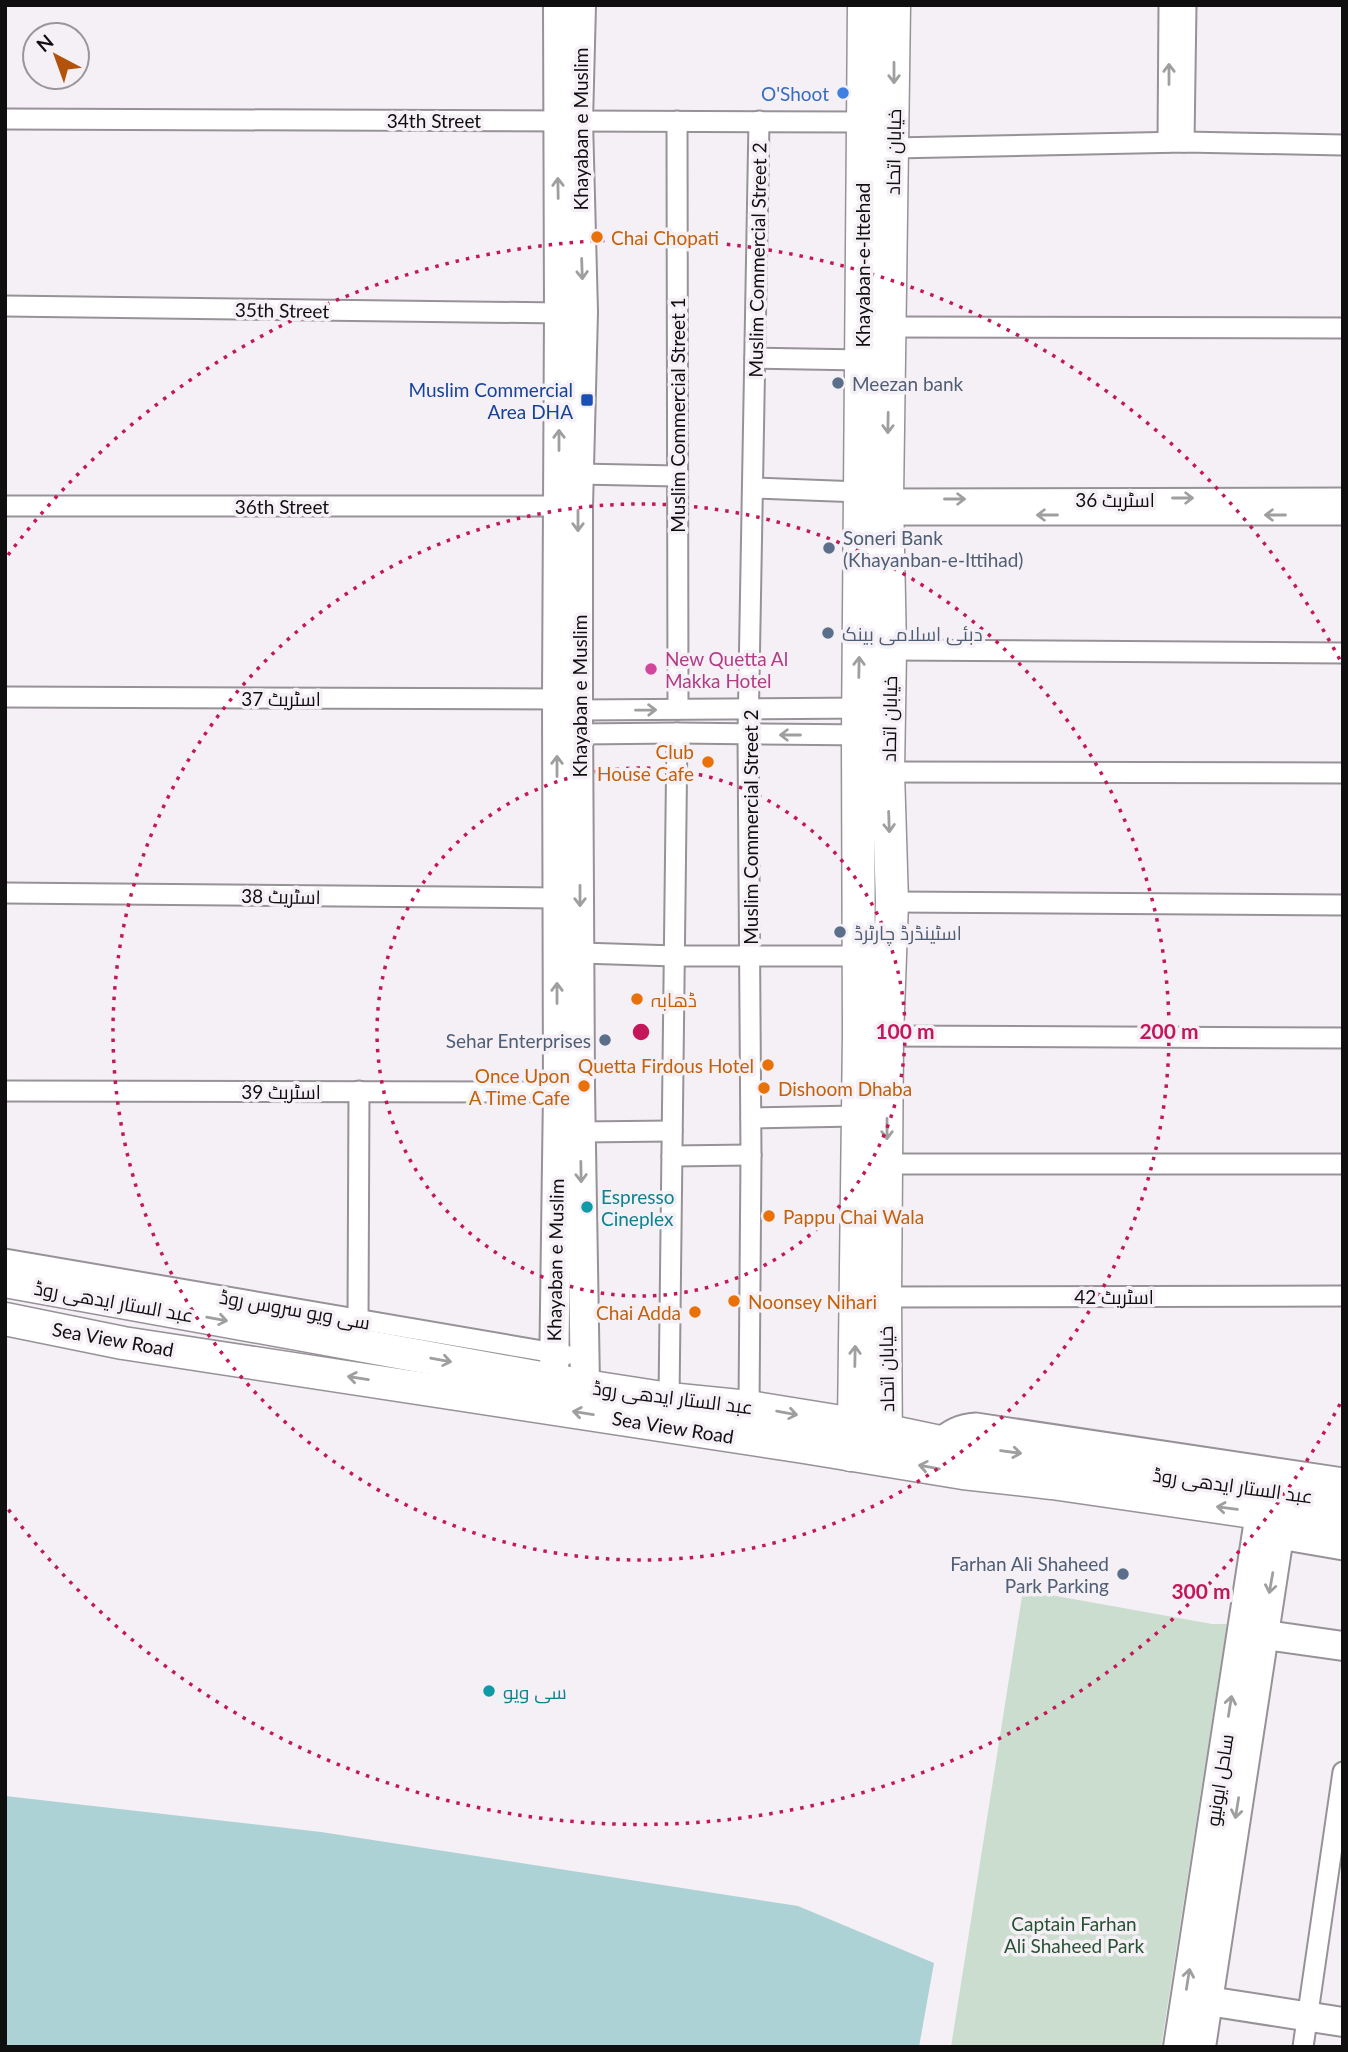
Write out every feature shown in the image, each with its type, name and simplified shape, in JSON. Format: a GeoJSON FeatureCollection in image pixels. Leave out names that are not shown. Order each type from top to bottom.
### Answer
{"type":"FeatureCollection","features":[{"type":"Feature","properties":{"kind":"main road","name":"Khayaban-e-Ittehad"},"geometry":{"type":"LineString","coordinates":[[864,5],[862,360],[878,502],[874,722]]}},
{"type":"Feature","properties":{"kind":"main road","name":"خیابان اتحاد"},"geometry":{"type":"LineString","coordinates":[[886,1446],[887,1164],[873,1036],[859,956],[874,722],[890,650],[878,502],[890,327],[894,5]]}},
{"type":"Feature","properties":{"kind":"main road","name":"خیابان اتحاد"},"geometry":{"type":"LineString","coordinates":[[851,1455],[854,1424],[857,1116],[873,1036],[892,902],[888,772],[874,722]]}},
{"type":"Feature","properties":{"kind":"main road","name":"عبد الستار ایدھی روڈ"},"geometry":{"type":"LineString","coordinates":[[5,1281],[585,1372],[669,1399],[749,1407],[854,1424],[886,1446],[935,1441],[1343,1501]]}},
{"type":"Feature","properties":{"kind":"main road","name":"Sea View Road"},"geometry":{"type":"LineString","coordinates":[[5,1319],[123,1343],[851,1455],[886,1446],[963,1473],[1052,1483],[1269,1526],[1343,1525]]}},
{"type":"Feature","properties":{"kind":"street","name":"Khayaban e Muslim"},"geometry":{"type":"LineString","coordinates":[[558,5],[583,312],[570,390],[559,506],[568,615],[571,714],[568,843],[581,953],[585,1372]]}},
{"type":"Feature","properties":{"kind":"street","name":"Khayaban e Muslim"},"geometry":{"type":"LineString","coordinates":[[568,615],[579,474],[559,313],[568,121],[581,5]]}},
{"type":"Feature","properties":{"kind":"street"},"geometry":{"type":"LineString","coordinates":[[1169,5],[1176,142]]}},
{"type":"Feature","properties":{"kind":"street"},"geometry":{"type":"LineString","coordinates":[[1176,142],[1186,5]]}},
{"type":"Feature","properties":{"kind":"street","name":"34th Street"},"geometry":{"type":"LineString","coordinates":[[5,119],[863,122]]}},
{"type":"Feature","properties":{"kind":"street","name":"Muslim Commercial Street 1"},"geometry":{"type":"LineString","coordinates":[[677,121],[678,709]]}},
{"type":"Feature","properties":{"kind":"street","name":"Muslim Commercial Street 2"},"geometry":{"type":"LineString","coordinates":[[749,1407],[751,1118],[748,735],[759,121]]}},
{"type":"Feature","properties":{"kind":"street"},"geometry":{"type":"LineString","coordinates":[[893,148],[1176,142],[1343,145]]}},
{"type":"Feature","properties":{"kind":"street","name":"35th Street"},"geometry":{"type":"LineString","coordinates":[[5,306],[559,313]]}},
{"type":"Feature","properties":{"kind":"street"},"geometry":{"type":"LineString","coordinates":[[890,327],[1343,328]]}},
{"type":"Feature","properties":{"kind":"street"},"geometry":{"type":"LineString","coordinates":[[755,358],[862,360]]}},
{"type":"Feature","properties":{"kind":"street"},"geometry":{"type":"LineString","coordinates":[[579,474],[677,475]]}},
{"type":"Feature","properties":{"kind":"street"},"geometry":{"type":"LineString","coordinates":[[753,488],[878,502]]}},
{"type":"Feature","properties":{"kind":"street","name":"اسٹریٹ 36"},"geometry":{"type":"LineString","coordinates":[[878,502],[1343,498]]}},
{"type":"Feature","properties":{"kind":"street","name":"اسٹریٹ 36"},"geometry":{"type":"LineString","coordinates":[[878,502],[1343,514]]}},
{"type":"Feature","properties":{"kind":"street","name":"36th Street"},"geometry":{"type":"LineString","coordinates":[[5,506],[559,506]]}},
{"type":"Feature","properties":{"kind":"street"},"geometry":{"type":"LineString","coordinates":[[890,650],[1343,653]]}},
{"type":"Feature","properties":{"kind":"street","name":"اسٹریٹ 37"},"geometry":{"type":"LineString","coordinates":[[5,697],[571,714],[678,709],[749,710],[874,722]]}},
{"type":"Feature","properties":{"kind":"street","name":"Khayaban e Muslim"},"geometry":{"type":"LineString","coordinates":[[554,1367],[558,1092],[557,898],[568,843],[571,714]]}},
{"type":"Feature","properties":{"kind":"street","name":"اسٹریٹ 37"},"geometry":{"type":"LineString","coordinates":[[571,714],[677,733],[748,735],[874,722]]}},
{"type":"Feature","properties":{"kind":"street"},"geometry":{"type":"LineString","coordinates":[[669,1399],[677,733]]}},
{"type":"Feature","properties":{"kind":"street"},"geometry":{"type":"LineString","coordinates":[[888,772],[1343,773]]}},
{"type":"Feature","properties":{"kind":"street","name":"اسٹریٹ 38"},"geometry":{"type":"LineString","coordinates":[[5,893],[557,898]]}},
{"type":"Feature","properties":{"kind":"street"},"geometry":{"type":"LineString","coordinates":[[892,902],[1343,905]]}},
{"type":"Feature","properties":{"kind":"street"},"geometry":{"type":"LineString","coordinates":[[581,953],[859,956]]}},
{"type":"Feature","properties":{"kind":"street"},"geometry":{"type":"LineString","coordinates":[[873,1036],[1343,1038]]}},
{"type":"Feature","properties":{"kind":"street","name":"اسٹریٹ 39"},"geometry":{"type":"LineString","coordinates":[[5,1091],[558,1092]]}},
{"type":"Feature","properties":{"kind":"street"},"geometry":{"type":"LineString","coordinates":[[358,1320],[359,1091]]}},
{"type":"Feature","properties":{"kind":"street"},"geometry":{"type":"LineString","coordinates":[[751,1118],[857,1116]]}},
{"type":"Feature","properties":{"kind":"street"},"geometry":{"type":"LineString","coordinates":[[581,1132],[672,1131]]}},
{"type":"Feature","properties":{"kind":"street"},"geometry":{"type":"LineString","coordinates":[[672,1156],[751,1155]]}},
{"type":"Feature","properties":{"kind":"street"},"geometry":{"type":"LineString","coordinates":[[887,1164],[1343,1164]]}},
{"type":"Feature","properties":{"kind":"street","name":"سی ویو سروس روڈ"},"geometry":{"type":"LineString","coordinates":[[5,1259],[358,1320],[554,1367]]}},
{"type":"Feature","properties":{"kind":"street","name":"اسٹریٹ 42"},"geometry":{"type":"LineString","coordinates":[[885,1297],[1343,1296]]}},
{"type":"Feature","properties":{"kind":"street"},"geometry":{"type":"LineString","coordinates":[[935,1441],[960,1424],[976,1423],[1343,1478]]}},
{"type":"Feature","properties":{"kind":"street"},"geometry":{"type":"LineString","coordinates":[[1269,1526],[1343,1550]]}},
{"type":"Feature","properties":{"kind":"street","name":"ساحل ایونیو"},"geometry":{"type":"LineString","coordinates":[[1178,2047],[1269,1526]]}},
{"type":"Feature","properties":{"kind":"street"},"geometry":{"type":"LineString","coordinates":[[1252,1632],[1343,1646]]}},
{"type":"Feature","properties":{"kind":"street","name":"ساحل ایونیو"},"geometry":{"type":"LineString","coordinates":[[1201,2047],[1252,1632]]}},
{"type":"Feature","properties":{"kind":"street"},"geometry":{"type":"LineString","coordinates":[[1303,2047],[1343,1772]]}},
{"type":"Feature","properties":{"kind":"street"},"geometry":{"type":"LineString","coordinates":[[1209,1992],[1309,2007],[1343,2003]]}},
{"type":"Feature","properties":{"kind":"street"},"geometry":{"type":"LineString","coordinates":[[1309,2007],[1343,2022]]}},
{"type":"Feature","properties":{"kind":"green space","name":"Captain Farhan Ali Shaheed Park"},"geometry":{"type":"Polygon","coordinates":[[[1023,1590],[1212,1624],[1227,1624],[1161,2047],[951,2047],[1023,1590]]]}},
{"type":"Feature","properties":{"kind":"water"},"geometry":{"type":"Polygon","coordinates":[[[5,1796],[321,1832],[798,1906],[934,1963],[919,2047],[5,2047],[5,1796]]]}},
{"type":"Feature","properties":{"kind":"place","name":"O'Shoot"},"geometry":{"type":"Point","coordinates":[843,93]}},
{"type":"Feature","properties":{"kind":"place","name":"Chai Chopati"},"geometry":{"type":"Point","coordinates":[597,237]}},
{"type":"Feature","properties":{"kind":"place","name":"Meezan bank"},"geometry":{"type":"Point","coordinates":[838,383]}},
{"type":"Feature","properties":{"kind":"place","name":"Muslim Commercial Area DHA"},"geometry":{"type":"Point","coordinates":[587,400]}},
{"type":"Feature","properties":{"kind":"place","name":"Soneri Bank (Khayanban-e-Ittihad)"},"geometry":{"type":"Point","coordinates":[829,548]}},
{"type":"Feature","properties":{"kind":"place","name":"دبئی اسلامی بینک"},"geometry":{"type":"Point","coordinates":[828,633]}},
{"type":"Feature","properties":{"kind":"place","name":"New Quetta Al Makka Hotel"},"geometry":{"type":"Point","coordinates":[651,669]}},
{"type":"Feature","properties":{"kind":"place","name":"Club House Cafe"},"geometry":{"type":"Point","coordinates":[708,762]}},
{"type":"Feature","properties":{"kind":"place","name":"اسٹینڈرڈ چارٹرڈ"},"geometry":{"type":"Point","coordinates":[840,932]}},
{"type":"Feature","properties":{"kind":"place","name":"ڈھابہ"},"geometry":{"type":"Point","coordinates":[637,999]}},
{"type":"Feature","properties":{"kind":"place","name":"Sehar Enterprises"},"geometry":{"type":"Point","coordinates":[605,1040]}},
{"type":"Feature","properties":{"kind":"place","name":"Quetta Firdous Hotel"},"geometry":{"type":"Point","coordinates":[768,1065]}},
{"type":"Feature","properties":{"kind":"place","name":"Once Upon A Time Cafe"},"geometry":{"type":"Point","coordinates":[584,1086]}},
{"type":"Feature","properties":{"kind":"place","name":"Dishoom Dhaba"},"geometry":{"type":"Point","coordinates":[764,1088]}},
{"type":"Feature","properties":{"kind":"place","name":"Espresso Cineplex"},"geometry":{"type":"Point","coordinates":[587,1207]}},
{"type":"Feature","properties":{"kind":"place","name":"Pappu Chai Wala"},"geometry":{"type":"Point","coordinates":[769,1216]}},
{"type":"Feature","properties":{"kind":"place","name":"Noonsey Nihari"},"geometry":{"type":"Point","coordinates":[734,1301]}},
{"type":"Feature","properties":{"kind":"place","name":"Chai Adda"},"geometry":{"type":"Point","coordinates":[695,1312]}},
{"type":"Feature","properties":{"kind":"place","name":"Farhan Ali Shaheed Park Parking"},"geometry":{"type":"Point","coordinates":[1123,1574]}},
{"type":"Feature","properties":{"kind":"place","name":"سی ویو"},"geometry":{"type":"Point","coordinates":[489,1691]}}]}
